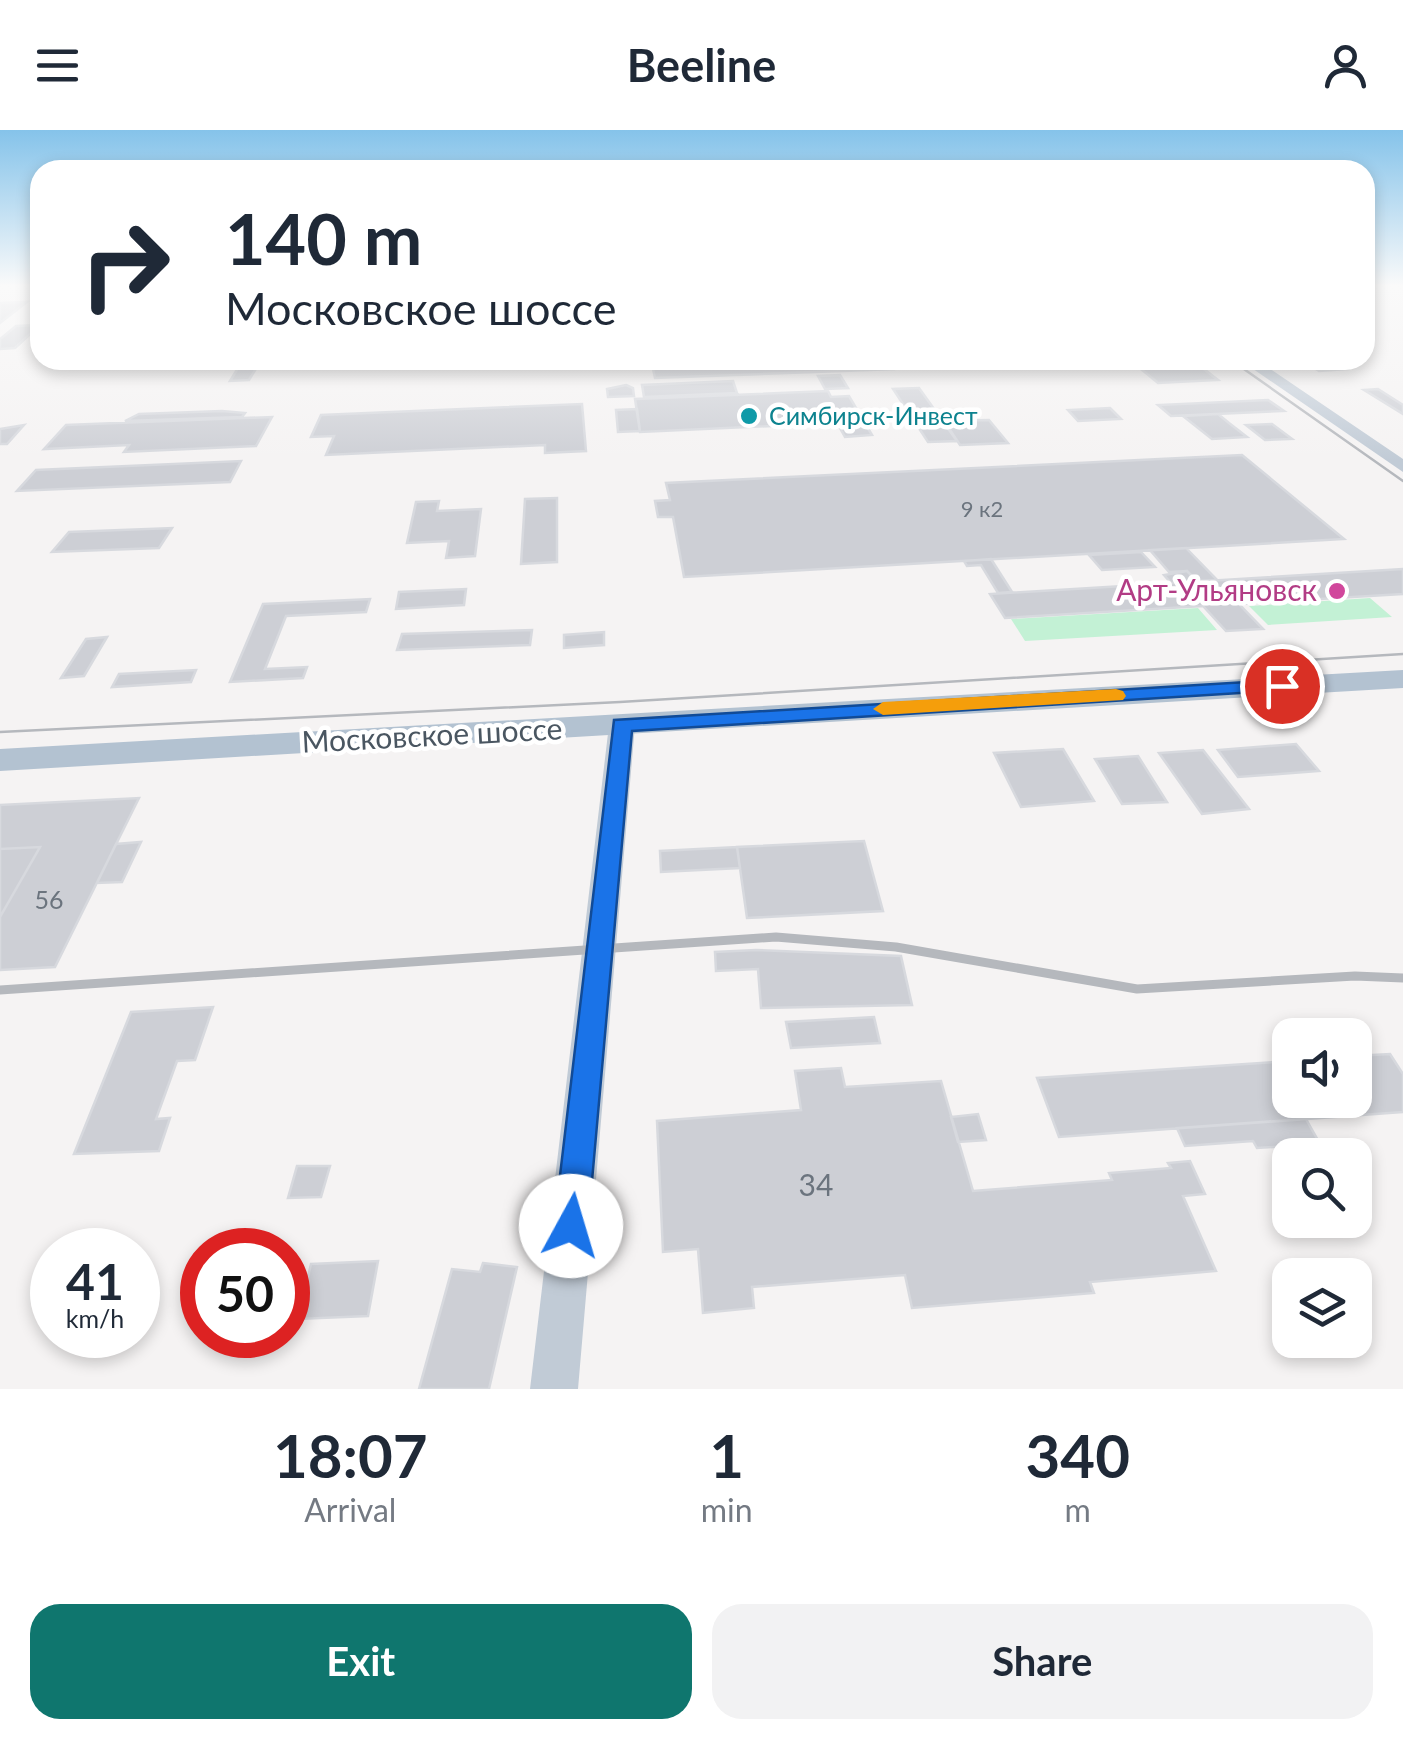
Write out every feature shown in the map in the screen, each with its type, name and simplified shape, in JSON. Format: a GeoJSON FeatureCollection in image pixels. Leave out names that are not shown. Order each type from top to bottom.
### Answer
{"type":"FeatureCollection","features":[{"type":"Feature","properties":{"kind":"main road"},"geometry":{"type":"LineString","coordinates":[[1262,370],[1403,468]]}},
{"type":"Feature","properties":{"kind":"main road"},"geometry":{"type":"LineString","coordinates":[[1365,441],[1390,445],[1403,454]]}},
{"type":"Feature","properties":{"kind":"main road","name":"Московское шоссе"},"geometry":{"type":"LineString","coordinates":[[0,760],[1403,679]]}},
{"type":"Feature","properties":{"kind":"main road"},"geometry":{"type":"LineString","coordinates":[[554,1389],[622,725]]}},
{"type":"Feature","properties":{"kind":"green space"},"geometry":{"type":"Polygon","coordinates":[[[1370,598],[1392,617],[1268,625],[1249,606],[1370,598]]]}},
{"type":"Feature","properties":{"kind":"green space"},"geometry":{"type":"Polygon","coordinates":[[[1198,608],[1217,630],[1025,641],[1011,619],[1198,608]]]}},
{"type":"Feature","properties":{"kind":"building"},"geometry":{"type":"Polygon","coordinates":[[[0,344],[20,344],[15,348],[0,349],[0,344]]]}},
{"type":"Feature","properties":{"kind":"building"},"geometry":{"type":"Polygon","coordinates":[[[237,370],[255,370],[249,380],[230,381],[237,370]]]}},
{"type":"Feature","properties":{"kind":"building"},"geometry":{"type":"Polygon","coordinates":[[[653,370],[867,370],[655,378],[653,370]]]}},
{"type":"Feature","properties":{"kind":"building"},"geometry":{"type":"Polygon","coordinates":[[[1142,370],[1205,370],[1218,380],[1158,383],[1142,370]]]}},
{"type":"Feature","properties":{"kind":"building"},"geometry":{"type":"Polygon","coordinates":[[[840,375],[848,388],[825,389],[818,376],[840,375]]]}},
{"type":"Feature","properties":{"kind":"building"},"geometry":{"type":"Polygon","coordinates":[[[733,381],[737,393],[644,397],[642,385],[733,381]]]}},
{"type":"Feature","properties":{"kind":"building"},"geometry":{"type":"Polygon","coordinates":[[[626,385],[633,388],[634,396],[608,397],[607,389],[626,385]]]}},
{"type":"Feature","properties":{"kind":"building"},"geometry":{"type":"Polygon","coordinates":[[[919,388],[957,441],[928,442],[893,389],[919,388]]]}},
{"type":"Feature","properties":{"kind":"building"},"geometry":{"type":"Polygon","coordinates":[[[1378,389],[1403,405],[1403,414],[1364,390],[1378,389]]]}},
{"type":"Feature","properties":{"kind":"building","name":"Симбирск-Инвест"},"geometry":{"type":"Polygon","coordinates":[[[828,391],[831,397],[849,396],[872,435],[845,437],[837,423],[640,432],[635,399],[828,391]]]}},
{"type":"Feature","properties":{"kind":"building"},"geometry":{"type":"Polygon","coordinates":[[[1268,400],[1284,411],[1171,416],[1158,405],[1268,400]]]}},
{"type":"Feature","properties":{"kind":"building"},"geometry":{"type":"Polygon","coordinates":[[[582,404],[586,451],[545,453],[545,445],[326,455],[334,436],[311,437],[321,415],[582,404]]]}},
{"type":"Feature","properties":{"kind":"building"},"geometry":{"type":"Polygon","coordinates":[[[1110,408],[1121,419],[1078,421],[1068,410],[1110,408]]]}},
{"type":"Feature","properties":{"kind":"building"},"geometry":{"type":"Polygon","coordinates":[[[637,409],[640,431],[618,432],[616,410],[637,409]]]}},
{"type":"Feature","properties":{"kind":"building"},"geometry":{"type":"Polygon","coordinates":[[[245,413],[242,417],[125,421],[139,414],[245,413]]]}},
{"type":"Feature","properties":{"kind":"building"},"geometry":{"type":"Polygon","coordinates":[[[1218,414],[1247,437],[1212,439],[1183,416],[1218,414]]]}},
{"type":"Feature","properties":{"kind":"building"},"geometry":{"type":"Polygon","coordinates":[[[272,417],[256,446],[124,452],[129,445],[44,449],[66,425],[272,417]]]}},
{"type":"Feature","properties":{"kind":"building"},"geometry":{"type":"Polygon","coordinates":[[[989,420],[1008,443],[960,445],[944,421],[989,420]]]}},
{"type":"Feature","properties":{"kind":"building"},"geometry":{"type":"Polygon","coordinates":[[[1272,424],[1292,439],[1265,440],[1246,425],[1272,424]]]}},
{"type":"Feature","properties":{"kind":"building"},"geometry":{"type":"Polygon","coordinates":[[[24,425],[7,444],[0,444],[0,429],[24,425]]]}},
{"type":"Feature","properties":{"kind":"building"},"geometry":{"type":"Polygon","coordinates":[[[1242,455],[1344,539],[684,577],[673,517],[658,517],[655,501],[670,500],[666,483],[1242,455]]]}},
{"type":"Feature","properties":{"kind":"building"},"geometry":{"type":"Polygon","coordinates":[[[241,461],[230,482],[17,491],[36,470],[241,461]]]}},
{"type":"Feature","properties":{"kind":"building"},"geometry":{"type":"Polygon","coordinates":[[[557,498],[557,562],[521,564],[525,499],[557,498]]]}},
{"type":"Feature","properties":{"kind":"building"},"geometry":{"type":"Polygon","coordinates":[[[439,501],[437,511],[481,509],[475,556],[446,558],[449,541],[407,543],[416,502],[439,501]]]}},
{"type":"Feature","properties":{"kind":"building"},"geometry":{"type":"Polygon","coordinates":[[[172,528],[159,548],[52,552],[69,532],[172,528]]]}},
{"type":"Feature","properties":{"kind":"building"},"geometry":{"type":"Polygon","coordinates":[[[1186,548],[1217,580],[1197,581],[1187,571],[1169,572],[1150,550],[1186,548]]]}},
{"type":"Feature","properties":{"kind":"building"},"geometry":{"type":"Polygon","coordinates":[[[1141,552],[1155,567],[1102,570],[1089,555],[1141,552]]]}},
{"type":"Feature","properties":{"kind":"building"},"geometry":{"type":"Polygon","coordinates":[[[991,559],[1012,592],[998,593],[981,565],[967,566],[964,561],[991,559]]]}},
{"type":"Feature","properties":{"kind":"building"},"geometry":{"type":"Polygon","coordinates":[[[1403,569],[1403,594],[1239,604],[1263,629],[1226,631],[1203,606],[1005,618],[990,594],[1403,569]]]}},
{"type":"Feature","properties":{"kind":"building"},"geometry":{"type":"Polygon","coordinates":[[[1187,571],[1197,581],[1171,583],[1164,575],[1187,571]]]}},
{"type":"Feature","properties":{"kind":"building"},"geometry":{"type":"Polygon","coordinates":[[[466,589],[464,605],[396,609],[399,592],[466,589]]]}},
{"type":"Feature","properties":{"kind":"building"},"geometry":{"type":"Polygon","coordinates":[[[370,599],[366,612],[286,616],[265,669],[307,667],[303,678],[230,682],[263,604],[370,599]]]}},
{"type":"Feature","properties":{"kind":"building"},"geometry":{"type":"Polygon","coordinates":[[[532,630],[530,645],[397,650],[402,634],[532,630]]]}},
{"type":"Feature","properties":{"kind":"building"},"geometry":{"type":"Polygon","coordinates":[[[604,632],[604,645],[564,648],[564,635],[604,632]]]}},
{"type":"Feature","properties":{"kind":"building"},"geometry":{"type":"Polygon","coordinates":[[[107,637],[84,676],[61,678],[86,639],[107,637]]]}},
{"type":"Feature","properties":{"kind":"building"},"geometry":{"type":"Polygon","coordinates":[[[196,670],[191,682],[112,687],[119,674],[196,670]]]}},
{"type":"Feature","properties":{"kind":"building"},"geometry":{"type":"Polygon","coordinates":[[[1296,744],[1319,771],[1238,777],[1218,750],[1296,744]]]}},
{"type":"Feature","properties":{"kind":"building"},"geometry":{"type":"Polygon","coordinates":[[[1063,749],[1094,801],[1021,807],[994,753],[1063,749]]]}},
{"type":"Feature","properties":{"kind":"building"},"geometry":{"type":"Polygon","coordinates":[[[1203,750],[1249,809],[1202,814],[1159,753],[1203,750]]]}},
{"type":"Feature","properties":{"kind":"building"},"geometry":{"type":"Polygon","coordinates":[[[1138,756],[1167,802],[1122,804],[1095,759],[1138,756]]]}},
{"type":"Feature","properties":{"kind":"building"},"geometry":{"type":"Polygon","coordinates":[[[139,798],[55,967],[0,970],[0,917],[40,847],[0,849],[0,805],[139,798]]]}},
{"type":"Feature","properties":{"kind":"building"},"geometry":{"type":"Polygon","coordinates":[[[864,841],[883,911],[747,918],[737,847],[864,841]]]}},
{"type":"Feature","properties":{"kind":"building"},"geometry":{"type":"Polygon","coordinates":[[[141,842],[122,882],[97,883],[116,844],[141,842]]]}},
{"type":"Feature","properties":{"kind":"building"},"geometry":{"type":"Polygon","coordinates":[[[40,847],[0,917],[0,849],[40,847]]]}},
{"type":"Feature","properties":{"kind":"building"},"geometry":{"type":"Polygon","coordinates":[[[737,847],[740,868],[661,872],[660,851],[737,847]]]}},
{"type":"Feature","properties":{"kind":"building"},"geometry":{"type":"Polygon","coordinates":[[[715,952],[901,956],[912,1005],[761,1008],[758,969],[716,971],[715,952]]]}},
{"type":"Feature","properties":{"kind":"building"},"geometry":{"type":"Polygon","coordinates":[[[213,1007],[195,1060],[177,1061],[156,1119],[170,1118],[159,1151],[74,1154],[131,1012],[213,1007]]]}},
{"type":"Feature","properties":{"kind":"building"},"geometry":{"type":"Polygon","coordinates":[[[874,1017],[880,1043],[791,1048],[786,1022],[874,1017]]]}},
{"type":"Feature","properties":{"kind":"building"},"geometry":{"type":"Polygon","coordinates":[[[1390,1054],[1403,1074],[1403,1112],[1372,1114],[1372,1055],[1390,1054]]]}},
{"type":"Feature","properties":{"kind":"building"},"geometry":{"type":"Polygon","coordinates":[[[1272,1062],[1272,1118],[1320,1118],[1059,1137],[1037,1078],[1272,1062]]]}},
{"type":"Feature","properties":{"kind":"building"},"geometry":{"type":"Polygon","coordinates":[[[841,1068],[845,1087],[941,1081],[973,1191],[1112,1180],[1109,1173],[1171,1168],[1168,1163],[1190,1161],[1205,1194],[1183,1196],[1216,1271],[1090,1282],[1094,1293],[912,1308],[905,1275],[752,1287],[754,1308],[703,1313],[698,1249],[663,1252],[657,1121],[801,1110],[795,1071],[841,1068]]]}},
{"type":"Feature","properties":{"kind":"building"},"geometry":{"type":"Polygon","coordinates":[[[978,1114],[986,1140],[958,1142],[951,1117],[978,1114]]]}},
{"type":"Feature","properties":{"kind":"building"},"geometry":{"type":"Polygon","coordinates":[[[1306,1119],[1317,1138],[1272,1138],[1272,1147],[1257,1148],[1253,1141],[1185,1146],[1177,1128],[1306,1119]]]}},
{"type":"Feature","properties":{"kind":"building"},"geometry":{"type":"Polygon","coordinates":[[[297,1166],[330,1166],[321,1197],[288,1198],[297,1166]]]}},
{"type":"Feature","properties":{"kind":"building"},"geometry":{"type":"Polygon","coordinates":[[[378,1261],[368,1316],[310,1318],[311,1264],[378,1261]]]}},
{"type":"Feature","properties":{"kind":"building"},"geometry":{"type":"Polygon","coordinates":[[[483,1263],[517,1267],[489,1389],[419,1389],[452,1269],[480,1272],[483,1263]]]}},
{"type":"Feature","properties":{"kind":"tram line"},"geometry":{"type":"LineString","coordinates":[[1245,370],[1403,481]]}},
{"type":"Feature","properties":{"kind":"tram line"},"geometry":{"type":"LineString","coordinates":[[0,732],[620,702],[1403,654]]}},
{"type":"Feature","properties":{"kind":"railway"},"geometry":{"type":"LineString","coordinates":[[0,990],[776,937],[896,947],[1137,989],[1355,976],[1403,978]]}},
{"type":"Feature","properties":{"kind":"slow traffic"},"geometry":{"type":"LineString","coordinates":[[883,709],[1116,696]]}},
{"type":"Feature","properties":{"kind":"place","name":"Симбирск-Инвест"},"geometry":{"type":"Point","coordinates":[749,416]}},
{"type":"Feature","properties":{"kind":"place","name":"Арт-Ульяновск"},"geometry":{"type":"Point","coordinates":[1337,591]}},
{"type":"Feature","properties":{"kind":"route"},"geometry":{"type":"LineString","coordinates":[[571,1226],[622,725],[1282,686]]}}]}
